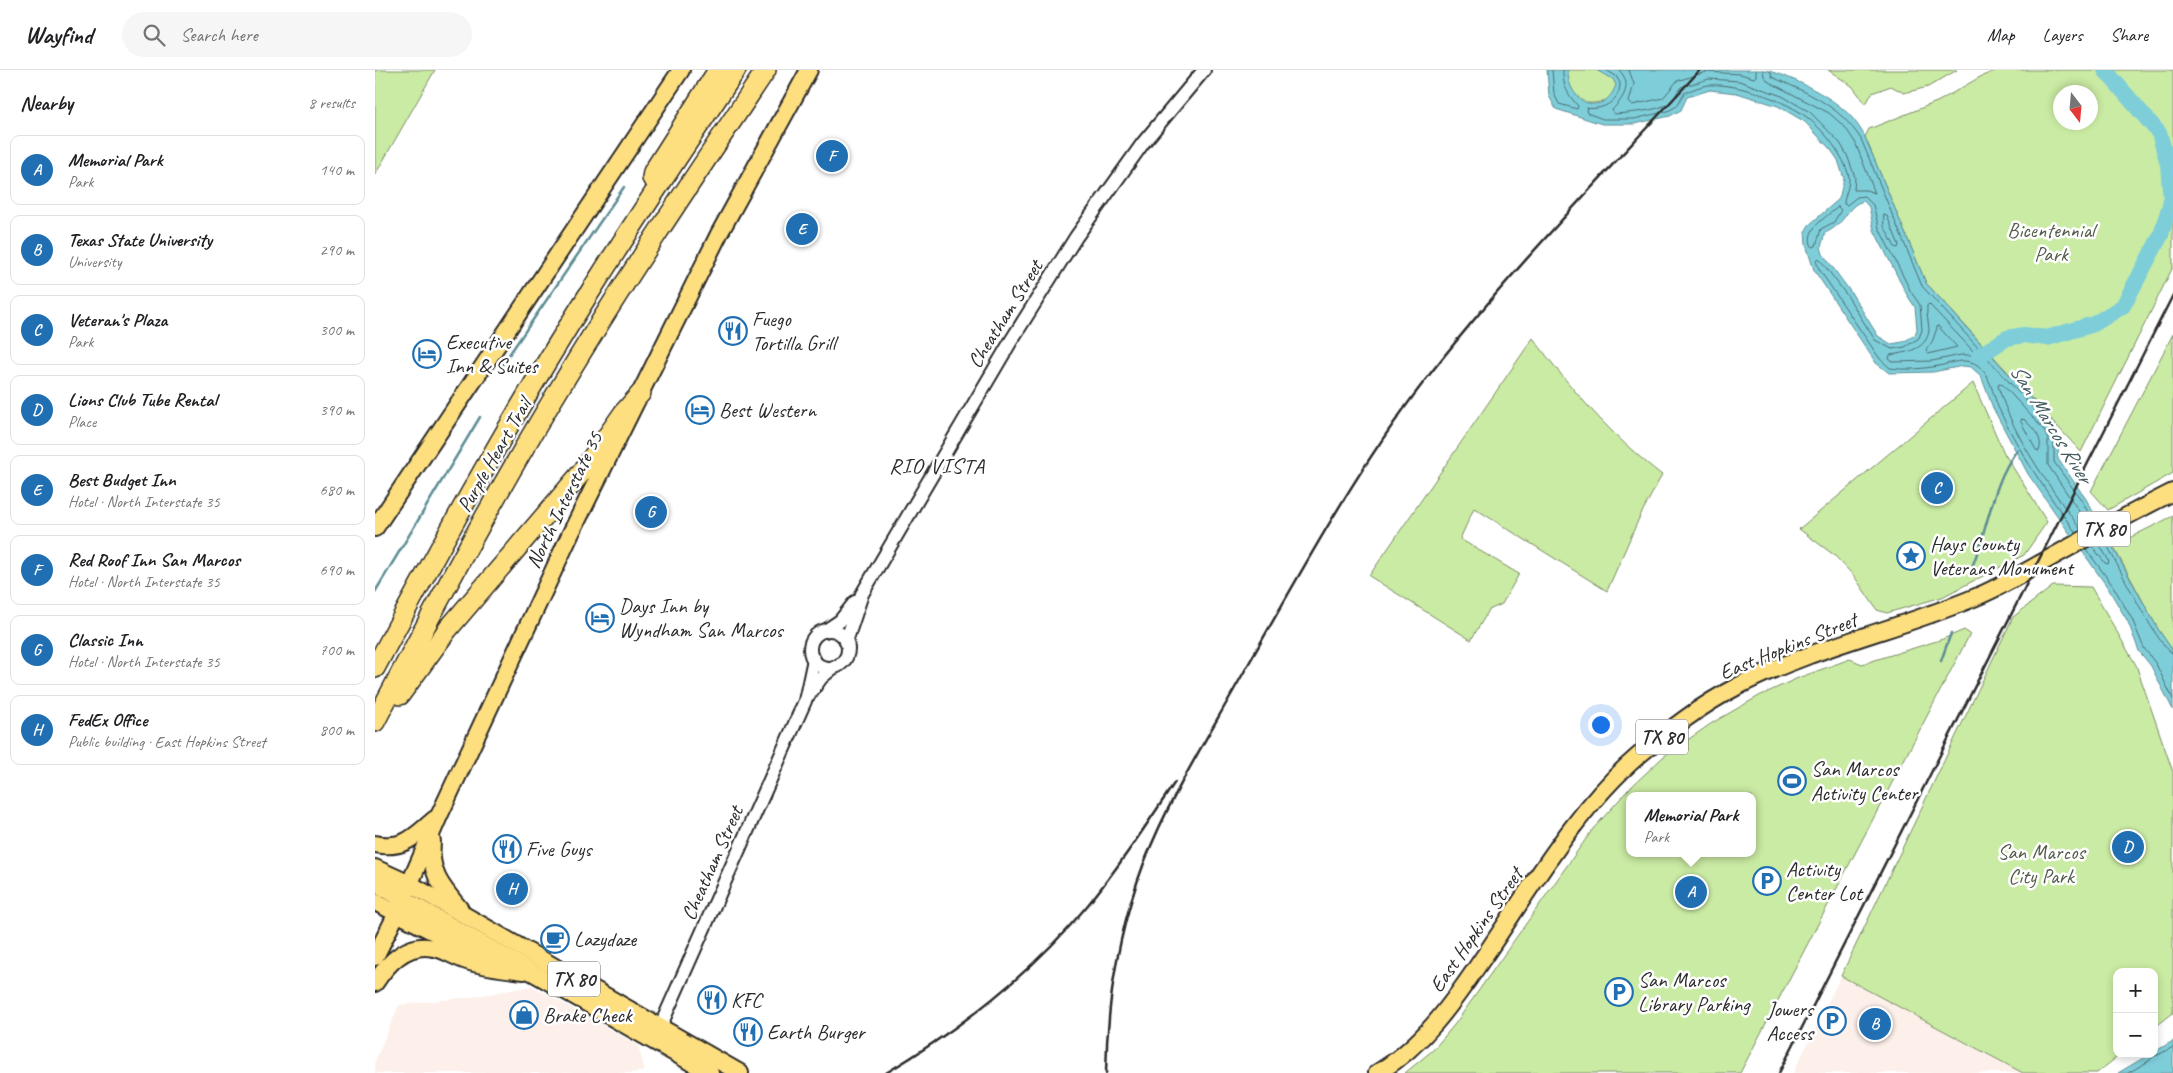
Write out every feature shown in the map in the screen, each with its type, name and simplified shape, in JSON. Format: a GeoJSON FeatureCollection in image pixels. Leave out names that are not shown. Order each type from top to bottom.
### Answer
{"type":"FeatureCollection","features":[{"type":"Feature","properties":{"kind":"highway"},"geometry":{"type":"LineString","coordinates":[[648,204],[653,172],[718,70]]}},
{"type":"Feature","properties":{"kind":"highway","name":"Purple Heart Trail"},"geometry":{"type":"LineString","coordinates":[[375,668],[462,506],[596,282],[737,70]]}},
{"type":"Feature","properties":{"kind":"highway","name":"Purple Heart Trail"},"geometry":{"type":"LineString","coordinates":[[375,722],[460,560],[563,382],[643,256],[766,70]]}},
{"type":"Feature","properties":{"kind":"highway"},"geometry":{"type":"LineString","coordinates":[[375,728],[448,629],[582,472],[624,412],[641,393]]}},
{"type":"Feature","properties":{"kind":"main road"},"geometry":{"type":"LineString","coordinates":[[375,528],[681,70]]}},
{"type":"Feature","properties":{"kind":"main road","name":"North Interstate 35"},"geometry":{"type":"LineString","coordinates":[[375,957],[539,601],[723,228],[809,70]]}},
{"type":"Feature","properties":{"kind":"main road","name":"East Hopkins Street"},"geometry":{"type":"LineString","coordinates":[[1377,1073],[1414,1046],[1444,1013],[1584,813],[1636,758],[1702,706],[1760,676],[1841,644],[1938,613],[1988,592],[2173,492]]}},
{"type":"Feature","properties":{"kind":"main road"},"geometry":{"type":"LineString","coordinates":[[375,844],[385,846],[403,844],[436,822]]}},
{"type":"Feature","properties":{"kind":"main road"},"geometry":{"type":"LineString","coordinates":[[436,822],[431,852],[436,877],[441,888],[468,919]]}},
{"type":"Feature","properties":{"kind":"main road","name":"TX 80"},"geometry":{"type":"LineString","coordinates":[[375,868],[403,899]]}},
{"type":"Feature","properties":{"kind":"main road","name":"TX 80"},"geometry":{"type":"LineString","coordinates":[[375,883],[403,899],[468,919],[617,1003],[710,1073]]}},
{"type":"Feature","properties":{"kind":"main road"},"geometry":{"type":"LineString","coordinates":[[375,902],[403,899],[475,952],[504,956],[539,967],[591,997],[617,1003]]}},
{"type":"Feature","properties":{"kind":"main road"},"geometry":{"type":"LineString","coordinates":[[375,983],[385,967],[397,956],[423,947],[438,948],[483,966],[532,972]]}},
{"type":"Feature","properties":{"kind":"main road","name":"TX 80"},"geometry":{"type":"LineString","coordinates":[[504,956],[532,972],[739,1073]]}},
{"type":"Feature","properties":{"kind":"street","name":"Cheatham Street"},"geometry":{"type":"LineString","coordinates":[[825,631],[840,621],[862,594],[1011,342],[1076,237],[1143,143],[1204,70]]}},
{"type":"Feature","properties":{"kind":"street","name":"Cheatham Street"},"geometry":{"type":"LineString","coordinates":[[846,642],[862,594]]}},
{"type":"Feature","properties":{"kind":"street"},"geometry":{"type":"LineString","coordinates":[[825,631],[833,631],[840,634],[846,642],[846,657],[839,665],[834,667],[823,667],[811,654],[812,642],[816,636],[825,631]]}},
{"type":"Feature","properties":{"kind":"street","name":"Cheatham Street"},"geometry":{"type":"LineString","coordinates":[[805,701],[814,659]]}},
{"type":"Feature","properties":{"kind":"street","name":"Cheatham Street"},"geometry":{"type":"LineString","coordinates":[[657,1034],[805,701],[821,678],[834,667]]}},
{"type":"Feature","properties":{"kind":"shaded area"},"geometry":{"type":"Polygon","coordinates":[[[1841,976],[2023,1073],[1793,1073],[1841,976]]]}},
{"type":"Feature","properties":{"kind":"shaded area"},"geometry":{"type":"Polygon","coordinates":[[[532,986],[638,1045],[645,1071],[634,1073],[375,1073],[375,1061],[399,1005],[471,997],[532,986]]]}},
{"type":"Feature","properties":{"kind":"green space"},"geometry":{"type":"Polygon","coordinates":[[[375,70],[435,70],[375,175],[375,70]]]}},
{"type":"Feature","properties":{"kind":"green space"},"geometry":{"type":"Polygon","coordinates":[[[1564,70],[1663,70],[1610,99],[1589,103],[1581,101],[1575,95],[1564,70]]]}},
{"type":"Feature","properties":{"kind":"green space"},"geometry":{"type":"Polygon","coordinates":[[[1828,70],[1957,70],[1928,87],[1904,93],[1891,86],[1872,93],[1866,104],[1852,86],[1828,70]]]}},
{"type":"Feature","properties":{"kind":"green space","name":"Bicentennial Park"},"geometry":{"type":"Polygon","coordinates":[[[1997,70],[2173,70],[2173,267],[2081,452],[1926,283],[1865,137],[1869,129],[1939,101],[1980,77],[1997,70]]]}},
{"type":"Feature","properties":{"kind":"green space"},"geometry":{"type":"Polygon","coordinates":[[[2173,334],[2173,473],[2108,510],[2091,491],[2173,334]]]}},
{"type":"Feature","properties":{"kind":"green space"},"geometry":{"type":"Polygon","coordinates":[[[1533,338],[1562,375],[1609,428],[1662,475],[1640,516],[1607,591],[1474,508],[1460,539],[1519,574],[1502,604],[1489,610],[1471,640],[1369,576],[1533,338]]]}},
{"type":"Feature","properties":{"kind":"green space"},"geometry":{"type":"Polygon","coordinates":[[[1973,383],[2004,453],[2047,522],[2024,555],[1942,597],[1887,613],[1877,610],[1854,576],[1834,555],[1799,529],[1973,383]]]}},
{"type":"Feature","properties":{"kind":"green space"},"geometry":{"type":"Polygon","coordinates":[[[2173,516],[2173,651],[2158,629],[2113,546],[2173,516]]]}},
{"type":"Feature","properties":{"kind":"green space","name":"San Marcos City Park"},"geometry":{"type":"Polygon","coordinates":[[[2053,586],[2091,587],[2136,665],[2173,772],[2173,1013],[2158,1025],[2158,968],[2113,968],[2113,1058],[2116,1058],[2097,1073],[2023,1073],[1841,976],[2013,617],[2053,586]]]}},
{"type":"Feature","properties":{"kind":"green space"},"geometry":{"type":"Polygon","coordinates":[[[1964,630],[1970,634],[1740,1073],[1405,1073],[1433,1050],[1455,1024],[1593,829],[1626,792],[1626,857],[1756,857],[1756,792],[1626,792],[1663,757],[1712,723],[1759,696],[1798,678],[1850,659],[1862,664],[1943,639],[1964,630]]]}},
{"type":"Feature","properties":{"kind":"water","name":"San Marcos River"},"geometry":{"type":"Polygon","coordinates":[[[1547,70],[1568,70],[1569,81],[1573,91],[1587,103],[1595,104],[1603,102],[1610,96],[1616,85],[1613,79],[1596,70],[1764,70],[1800,82],[1825,96],[1847,112],[1865,137],[1926,283],[2054,424],[2059,438],[2058,459],[2086,499],[2158,629],[2173,651],[2173,710],[2151,666],[2139,651],[2128,622],[2108,588],[2028,474],[1993,408],[1981,376],[1971,367],[1963,366],[1933,372],[1889,373],[1876,363],[1814,270],[1806,245],[1805,232],[1809,225],[1839,199],[1844,179],[1838,160],[1805,122],[1778,106],[1737,93],[1710,90],[1687,97],[1681,110],[1670,116],[1634,124],[1602,124],[1556,109],[1549,96],[1547,70]],[[1864,201],[1851,208],[1840,223],[1825,233],[1821,247],[1823,254],[1852,294],[1878,336],[1891,344],[1903,342],[1915,335],[1917,329],[1915,307],[1874,230],[1869,207],[1864,201]]]}},
{"type":"Feature","properties":{"kind":"water"},"geometry":{"type":"Polygon","coordinates":[[[2173,1041],[2173,1073],[2118,1073],[2143,1058],[2158,1058],[2158,1050],[2173,1041]]]}},
{"type":"Feature","properties":{"kind":"waterway"},"geometry":{"type":"LineString","coordinates":[[1979,356],[2007,338],[2024,335],[2047,338],[2094,324],[2123,306],[2161,235],[2171,201],[2168,164],[2159,133],[2105,70]]}},
{"type":"Feature","properties":{"kind":"waterway"},"geometry":{"type":"LineString","coordinates":[[500,368],[624,187]]}},
{"type":"Feature","properties":{"kind":"waterway"},"geometry":{"type":"LineString","coordinates":[[375,592],[480,417]]}},
{"type":"Feature","properties":{"kind":"waterway"},"geometry":{"type":"LineString","coordinates":[[1971,569],[2001,478],[2017,450]]}},
{"type":"Feature","properties":{"kind":"waterway"},"geometry":{"type":"LineString","coordinates":[[1941,661],[1951,633]]}},
{"type":"Feature","properties":{"kind":"railway"},"geometry":{"type":"LineString","coordinates":[[1106,1073],[1112,993],[1121,940],[1135,888],[1154,838],[1191,766],[1329,524],[1398,417],[1455,342],[1558,224],[1700,70]]}},
{"type":"Feature","properties":{"kind":"railway"},"geometry":{"type":"LineString","coordinates":[[1779,1073],[2173,295]]}},
{"type":"Feature","properties":{"kind":"railway"},"geometry":{"type":"LineString","coordinates":[[886,1073],[968,1018],[1019,977],[1043,954],[1099,891],[1133,845],[1175,782]]}},
{"type":"Feature","properties":{"kind":"place","name":"Red Roof Inn San Marcos"},"geometry":{"type":"Point","coordinates":[832,156]}},
{"type":"Feature","properties":{"kind":"place","name":"Best Budget Inn"},"geometry":{"type":"Point","coordinates":[802,229]}},
{"type":"Feature","properties":{"kind":"place","name":"Fuego Tortilla Grill"},"geometry":{"type":"Point","coordinates":[733,331]}},
{"type":"Feature","properties":{"kind":"place","name":"Executive Inn & Suites"},"geometry":{"type":"Point","coordinates":[427,354]}},
{"type":"Feature","properties":{"kind":"place","name":"Best Western"},"geometry":{"type":"Point","coordinates":[700,410]}},
{"type":"Feature","properties":{"kind":"place","name":"Veteran's Plaza"},"geometry":{"type":"Point","coordinates":[1937,488]}},
{"type":"Feature","properties":{"kind":"place","name":"Classic Inn"},"geometry":{"type":"Point","coordinates":[651,512]}},
{"type":"Feature","properties":{"kind":"place","name":"Hays County Veterans Monument"},"geometry":{"type":"Point","coordinates":[1911,556]}},
{"type":"Feature","properties":{"kind":"place","name":"Days Inn by Wyndham San Marcos"},"geometry":{"type":"Point","coordinates":[600,618]}},
{"type":"Feature","properties":{"kind":"place","name":"San Marcos Activity Center"},"geometry":{"type":"Point","coordinates":[1792,781]}},
{"type":"Feature","properties":{"kind":"place","name":"Lions Club Tube Rental"},"geometry":{"type":"Point","coordinates":[2128,847]}},
{"type":"Feature","properties":{"kind":"place","name":"Five Guys"},"geometry":{"type":"Point","coordinates":[507,849]}},
{"type":"Feature","properties":{"kind":"place","name":"Activity Center Lot"},"geometry":{"type":"Point","coordinates":[1767,881]}},
{"type":"Feature","properties":{"kind":"place","name":"FedEx Office"},"geometry":{"type":"Point","coordinates":[512,889]}},
{"type":"Feature","properties":{"kind":"place","name":"Memorial Park"},"geometry":{"type":"Point","coordinates":[1691,892]}},
{"type":"Feature","properties":{"kind":"place","name":"Lazydaze"},"geometry":{"type":"Point","coordinates":[555,939]}},
{"type":"Feature","properties":{"kind":"place","name":"San Marcos Library Parking"},"geometry":{"type":"Point","coordinates":[1619,992]}},
{"type":"Feature","properties":{"kind":"place","name":"KFC"},"geometry":{"type":"Point","coordinates":[712,1000]}},
{"type":"Feature","properties":{"kind":"place","name":"Brake Check"},"geometry":{"type":"Point","coordinates":[524,1015]}},
{"type":"Feature","properties":{"kind":"place","name":"Jowers Access"},"geometry":{"type":"Point","coordinates":[1832,1021]}},
{"type":"Feature","properties":{"kind":"place","name":"Texas State University"},"geometry":{"type":"Point","coordinates":[1875,1024]}},
{"type":"Feature","properties":{"kind":"place","name":"Earth Burger"},"geometry":{"type":"Point","coordinates":[748,1032]}},
{"type":"Feature","properties":{"kind":"district","name":"RIO VISTA"},"geometry":{"type":"Point","coordinates":[937,465]}}]}
